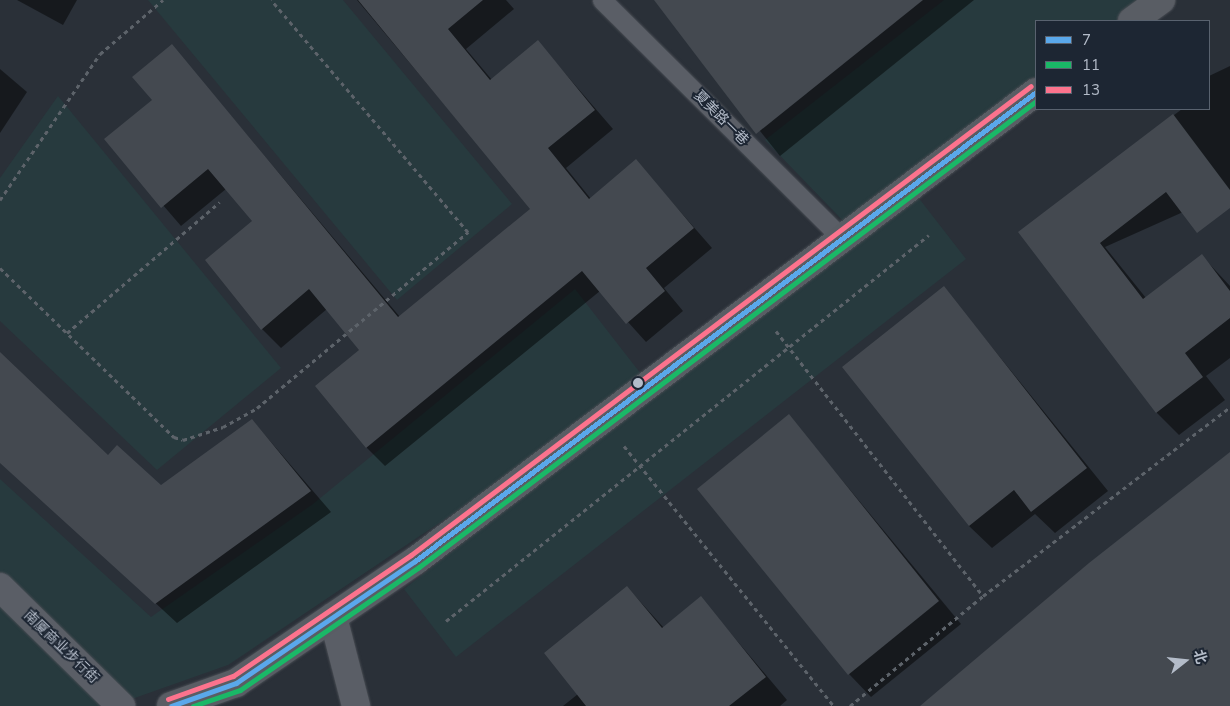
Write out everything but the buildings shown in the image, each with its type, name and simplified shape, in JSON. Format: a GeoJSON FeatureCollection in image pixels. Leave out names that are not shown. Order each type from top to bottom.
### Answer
{"type":"FeatureCollection","features":[{"type":"Feature","properties":{"kind":"street"},"geometry":{"type":"LineString","coordinates":[[1133,20],[1161,0]]}},
{"type":"Feature","properties":{"kind":"street"},"geometry":{"type":"LineString","coordinates":[[171,706],[236,683],[415,561],[840,236],[1035,93]]}},
{"type":"Feature","properties":{"kind":"street","name":"南厦商业步行街"},"geometry":{"type":"LineString","coordinates":[[0,587],[121,706]]}},
{"type":"Feature","properties":{"kind":"street"},"geometry":{"type":"LineString","coordinates":[[333,617],[356,706]]}},
{"type":"Feature","properties":{"kind":"lane","name":"夏美路一巷"},"geometry":{"type":"LineString","coordinates":[[602,0],[840,236]]}},
{"type":"Feature","properties":{"kind":"path"},"geometry":{"type":"LineString","coordinates":[[0,200],[100,54],[163,0]]}},
{"type":"Feature","properties":{"kind":"path"},"geometry":{"type":"LineString","coordinates":[[0,268],[174,437],[196,438],[257,408],[468,232],[271,0]]}},
{"type":"Feature","properties":{"kind":"path"},"geometry":{"type":"LineString","coordinates":[[67,333],[220,202]]}},
{"type":"Feature","properties":{"kind":"path"},"geometry":{"type":"LineString","coordinates":[[446,620],[789,348],[929,234]]}},
{"type":"Feature","properties":{"kind":"path"},"geometry":{"type":"LineString","coordinates":[[754,303],[983,596]]}},
{"type":"Feature","properties":{"kind":"path"},"geometry":{"type":"LineString","coordinates":[[850,706],[983,596],[1230,407]]}},
{"type":"Feature","properties":{"kind":"path"},"geometry":{"type":"LineString","coordinates":[[602,418],[834,706]]}},
{"type":"Feature","properties":{"kind":"green space"},"geometry":{"type":"Polygon","coordinates":[[[148,0],[343,0],[512,204],[397,300],[148,0]]]}},
{"type":"Feature","properties":{"kind":"green space"},"geometry":{"type":"Polygon","coordinates":[[[944,0],[1145,0],[1118,20],[1035,20],[1035,83],[846,224],[765,140],[944,0]]]}},
{"type":"Feature","properties":{"kind":"green space"},"geometry":{"type":"Polygon","coordinates":[[[58,96],[281,368],[157,470],[0,321],[0,178],[58,96]]]}},
{"type":"Feature","properties":{"kind":"green space"},"geometry":{"type":"Polygon","coordinates":[[[914,192],[966,259],[456,657],[404,589],[914,192]]]}},
{"type":"Feature","properties":{"kind":"green space"},"geometry":{"type":"Polygon","coordinates":[[[575,289],[641,374],[457,511],[228,665],[112,706],[0,706],[0,479],[151,617],[313,504],[575,289]]]}},
{"type":"Feature","properties":{"kind":"transit line","name":"13"},"geometry":{"type":"LineString","coordinates":[[168,699],[233,676],[411,555],[1031,86]]}},
{"type":"Feature","properties":{"kind":"transit line","name":"7"},"geometry":{"type":"LineString","coordinates":[[171,706],[236,683],[415,561],[1035,93]]}},
{"type":"Feature","properties":{"kind":"transit line","name":"11"},"geometry":{"type":"LineString","coordinates":[[193,706],[240,690],[419,567],[1035,102]]}}]}
